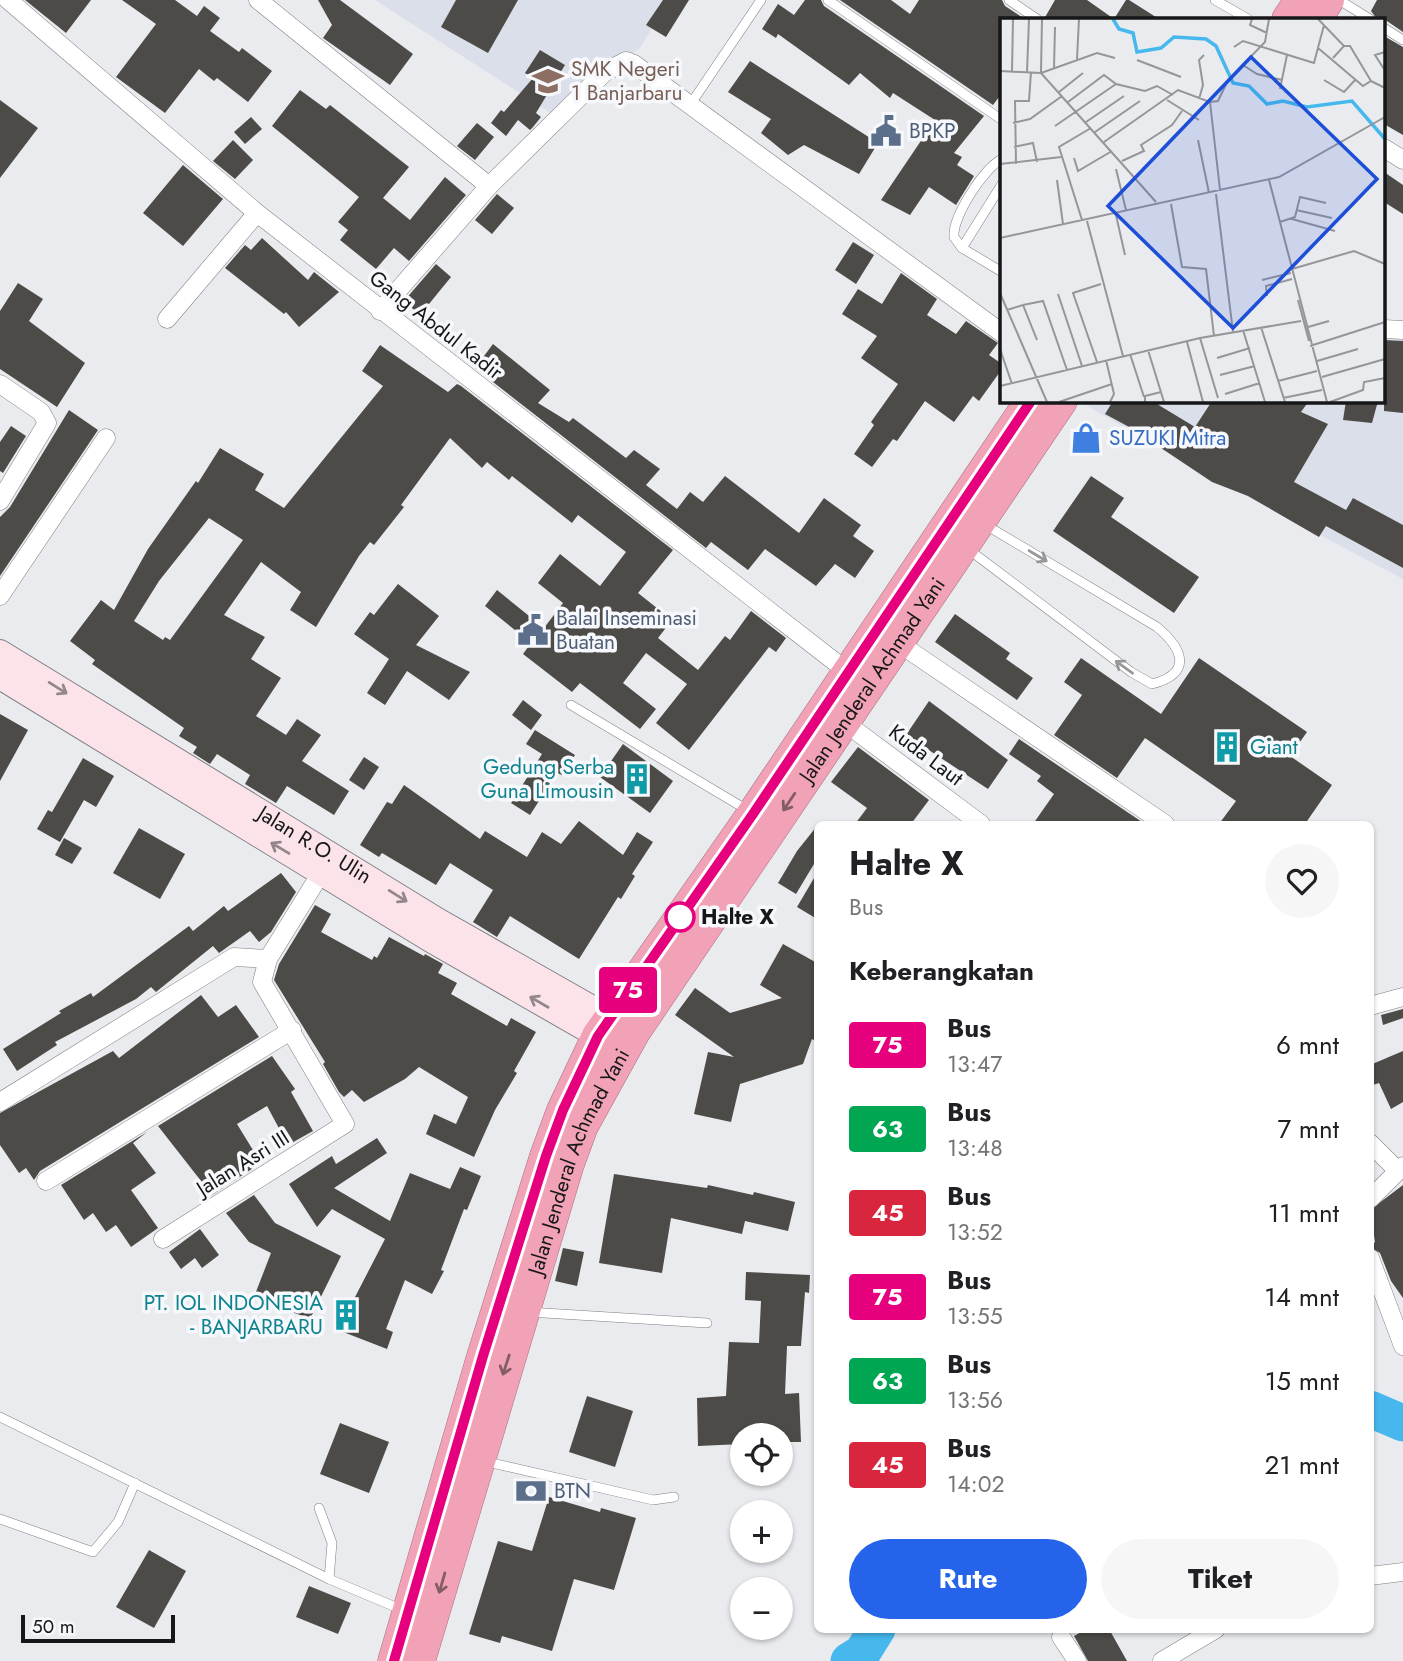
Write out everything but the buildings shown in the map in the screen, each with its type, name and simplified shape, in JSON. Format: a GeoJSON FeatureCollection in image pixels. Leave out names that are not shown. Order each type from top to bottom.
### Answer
{"type":"FeatureCollection","features":[{"type":"Feature","properties":{"kind":"highway"},"geometry":{"type":"LineString","coordinates":[[1290,18],[1301,0]]}},
{"type":"Feature","properties":{"kind":"highway"},"geometry":{"type":"LineString","coordinates":[[1316,18],[1328,0]]}},
{"type":"Feature","properties":{"kind":"highway","name":"Jalan Jenderal Achmad Yani"},"geometry":{"type":"LineString","coordinates":[[394,1661],[483,1356],[563,1110],[844,722],[971,533],[1031,402]]}},
{"type":"Feature","properties":{"kind":"highway","name":"Jalan Jenderal Achmad Yani"},"geometry":{"type":"LineString","coordinates":[[419,1661],[506,1363],[526,1312],[552,1209],[616,1034],[753,814],[848,672],[1000,469],[1060,402]]}},
{"type":"Feature","properties":{"kind":"main road","name":"Jalan R.O. Ulin"},"geometry":{"type":"LineString","coordinates":[[0,652],[434,930],[616,1034]]}},
{"type":"Feature","properties":{"kind":"main road","name":"Jalan R.O. Ulin"},"geometry":{"type":"LineString","coordinates":[[0,677],[321,873],[434,930]]}},
{"type":"Feature","properties":{"kind":"street","name":"Gang Abdul Kadir"},"geometry":{"type":"LineString","coordinates":[[8,0],[257,213],[848,672]]}},
{"type":"Feature","properties":{"kind":"street"},"geometry":{"type":"LineString","coordinates":[[258,0],[489,186]]}},
{"type":"Feature","properties":{"kind":"street"},"geometry":{"type":"LineString","coordinates":[[380,311],[489,186],[605,72],[626,61],[634,64],[1000,332]]}},
{"type":"Feature","properties":{"kind":"street"},"geometry":{"type":"LineString","coordinates":[[1386,149],[1403,160]]}},
{"type":"Feature","properties":{"kind":"street"},"geometry":{"type":"LineString","coordinates":[[167,319],[257,213]]}},
{"type":"Feature","properties":{"kind":"street"},"geometry":{"type":"LineString","coordinates":[[0,384],[41,412],[47,423],[0,501]]}},
{"type":"Feature","properties":{"kind":"street"},"geometry":{"type":"LineString","coordinates":[[0,596],[106,438]]}},
{"type":"Feature","properties":{"kind":"street"},"geometry":{"type":"LineString","coordinates":[[897,642],[1161,821]]}},
{"type":"Feature","properties":{"kind":"street","name":"Kuda Laut"},"geometry":{"type":"LineString","coordinates":[[844,722],[977,821]]}},
{"type":"Feature","properties":{"kind":"street"},"geometry":{"type":"LineString","coordinates":[[46,1181],[292,1030],[262,982],[268,959],[321,873]]}},
{"type":"Feature","properties":{"kind":"street"},"geometry":{"type":"LineString","coordinates":[[0,1102],[234,957],[268,959]]}},
{"type":"Feature","properties":{"kind":"street"},"geometry":{"type":"LineString","coordinates":[[1374,1005],[1403,997]]}},
{"type":"Feature","properties":{"kind":"street","name":"Jalan Asri III"},"geometry":{"type":"LineString","coordinates":[[163,1239],[345,1124],[292,1030]]}},
{"type":"Feature","properties":{"kind":"street"},"geometry":{"type":"LineString","coordinates":[[1374,1146],[1400,1168],[1374,1195]]}},
{"type":"Feature","properties":{"kind":"street"},"geometry":{"type":"LineString","coordinates":[[1374,1269],[1403,1346]]}},
{"type":"Feature","properties":{"kind":"street"},"geometry":{"type":"LineString","coordinates":[[1374,1576],[1403,1572]]}},
{"type":"Feature","properties":{"kind":"street"},"geometry":{"type":"LineString","coordinates":[[1162,1661],[1209,1633]]}},
{"type":"Feature","properties":{"kind":"street"},"geometry":{"type":"LineString","coordinates":[[1061,1637],[1077,1661]]}},
{"type":"Feature","properties":{"kind":"lane"},"geometry":{"type":"LineString","coordinates":[[690,105],[761,0]]}},
{"type":"Feature","properties":{"kind":"lane"},"geometry":{"type":"LineString","coordinates":[[828,0],[1000,119]]}},
{"type":"Feature","properties":{"kind":"lane"},"geometry":{"type":"LineString","coordinates":[[1009,0],[1036,18]]}},
{"type":"Feature","properties":{"kind":"lane"},"geometry":{"type":"LineString","coordinates":[[1215,0],[1246,18]]}},
{"type":"Feature","properties":{"kind":"lane"},"geometry":{"type":"LineString","coordinates":[[1339,0],[1368,18]]}},
{"type":"Feature","properties":{"kind":"lane"},"geometry":{"type":"LineString","coordinates":[[1386,29],[1403,40]]}},
{"type":"Feature","properties":{"kind":"lane"},"geometry":{"type":"LineString","coordinates":[[1000,160],[988,169],[957,218],[954,237],[962,248],[1000,271]]}},
{"type":"Feature","properties":{"kind":"lane"},"geometry":{"type":"LineString","coordinates":[[962,248],[1000,187]]}},
{"type":"Feature","properties":{"kind":"lane"},"geometry":{"type":"LineString","coordinates":[[971,533],[1157,627],[1176,643],[1180,657],[1174,673],[1165,680],[1152,684],[1131,672],[971,533]]}},
{"type":"Feature","properties":{"kind":"lane"},"geometry":{"type":"LineString","coordinates":[[571,705],[753,814]]}},
{"type":"Feature","properties":{"kind":"lane"},"geometry":{"type":"LineString","coordinates":[[526,1312],[707,1322]]}},
{"type":"Feature","properties":{"kind":"lane"},"geometry":{"type":"LineString","coordinates":[[0,1417],[329,1579],[409,1613]]}},
{"type":"Feature","properties":{"kind":"lane"},"geometry":{"type":"LineString","coordinates":[[478,1460],[653,1500],[674,1497]]}},
{"type":"Feature","properties":{"kind":"lane"},"geometry":{"type":"LineString","coordinates":[[0,1519],[93,1552],[118,1522],[135,1483]]}},
{"type":"Feature","properties":{"kind":"lane"},"geometry":{"type":"LineString","coordinates":[[319,1508],[332,1543],[329,1579]]}},
{"type":"Feature","properties":{"kind":"shaded area","name":"SMK Negeri 1 Banjarbaru"},"geometry":{"type":"Polygon","coordinates":[[[375,0],[669,0],[640,48],[551,113],[375,0]]]}},
{"type":"Feature","properties":{"kind":"shaded area"},"geometry":{"type":"Polygon","coordinates":[[[1386,336],[1403,337],[1403,579],[1208,476],[1081,402],[1386,402],[1386,336]]]}},
{"type":"Feature","properties":{"kind":"waterway"},"geometry":{"type":"LineString","coordinates":[[1374,1411],[1403,1423]]}},
{"type":"Feature","properties":{"kind":"waterway"},"geometry":{"type":"LineString","coordinates":[[849,1661],[862,1653],[874,1633]]}},
{"type":"Feature","properties":{"kind":"bus line","name":"75"},"geometry":{"type":"LineString","coordinates":[[394,1661],[483,1356],[546,1156],[563,1110],[598,1036],[753,814],[1030,402]]}},
{"type":"Feature","properties":{"kind":"place","name":"SMK Negeri 1 Banjarbaru"},"geometry":{"type":"Point","coordinates":[548,81]}},
{"type":"Feature","properties":{"kind":"place","name":"BPKP"},"geometry":{"type":"Point","coordinates":[886,131]}},
{"type":"Feature","properties":{"kind":"place","name":"SUZUKI Mitra"},"geometry":{"type":"Point","coordinates":[1086,438]}},
{"type":"Feature","properties":{"kind":"place","name":"Balai Inseminasi Buatan"},"geometry":{"type":"Point","coordinates":[533,630]}},
{"type":"Feature","properties":{"kind":"place","name":"Giant"},"geometry":{"type":"Point","coordinates":[1227,747]}},
{"type":"Feature","properties":{"kind":"place","name":"Gedung Serba Guna Limousin"},"geometry":{"type":"Point","coordinates":[637,779]}},
{"type":"Feature","properties":{"kind":"place","name":"Halte X"},"geometry":{"type":"Point","coordinates":[680,917]}},
{"type":"Feature","properties":{"kind":"place","name":"PT. IOL INDONESIA - BANJARBARU"},"geometry":{"type":"Point","coordinates":[346,1315]}},
{"type":"Feature","properties":{"kind":"place","name":"BTN"},"geometry":{"type":"Point","coordinates":[531,1491]}}]}
